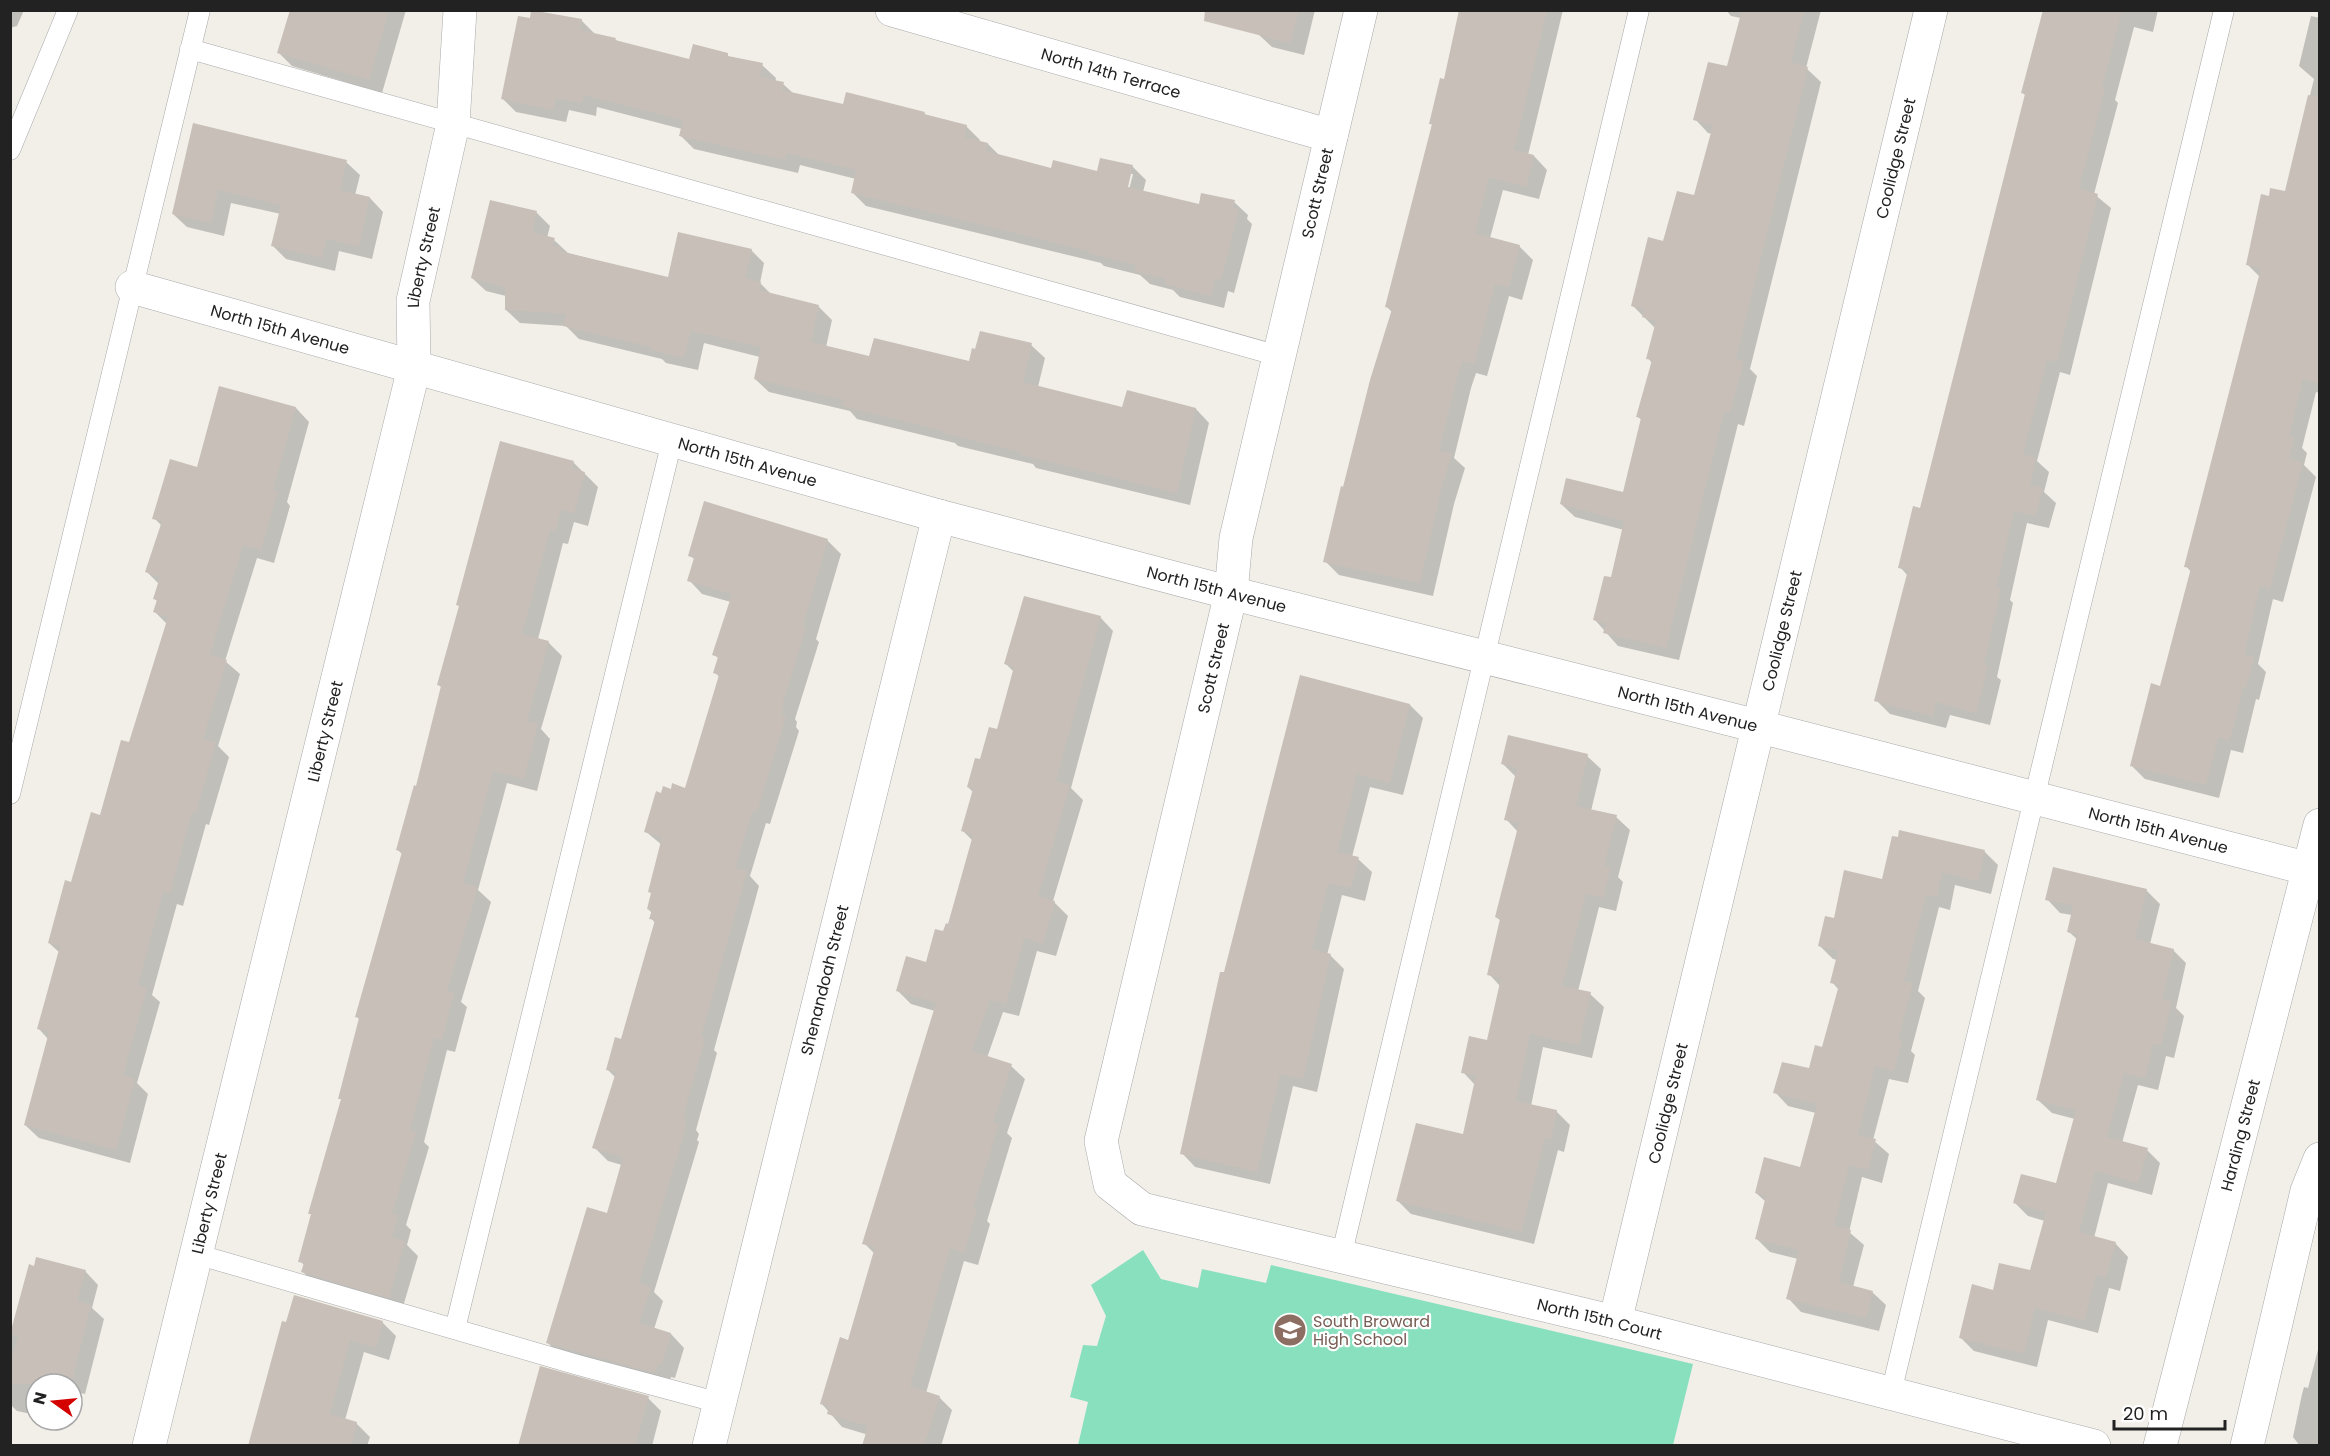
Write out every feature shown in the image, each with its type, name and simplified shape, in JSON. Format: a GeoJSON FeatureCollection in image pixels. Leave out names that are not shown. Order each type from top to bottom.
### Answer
{"type":"FeatureCollection","features":[{"type":"Feature","properties":{"kind":"street","name":"Liberty Street"},"geometry":{"type":"LineString","coordinates":[[149,1446],[414,368],[413,301],[453,124],[460,10]]}},
{"type":"Feature","properties":{"kind":"street","name":"North 14th Terrace"},"geometry":{"type":"LineString","coordinates":[[892,10],[1330,136]]}},
{"type":"Feature","properties":{"kind":"street","name":"Scott Street"},"geometry":{"type":"LineString","coordinates":[[1110,1184],[1101,1141],[1231,593],[1236,538],[1361,10]]}},
{"type":"Feature","properties":{"kind":"street","name":"Coolidge Street"},"geometry":{"type":"LineString","coordinates":[[1616,1322],[1757,726],[1931,10]]}},
{"type":"Feature","properties":{"kind":"street","name":"North 15th Avenue"},"geometry":{"type":"LineString","coordinates":[[132,287],[939,516],[2309,869]]}},
{"type":"Feature","properties":{"kind":"street","name":"Shenandoah Street"},"geometry":{"type":"LineString","coordinates":[[709,1446],[939,516]]}},
{"type":"Feature","properties":{"kind":"street","name":"Harding Street"},"geometry":{"type":"LineString","coordinates":[[2160,1446],[2319,825]]}},
{"type":"Feature","properties":{"kind":"street"},"geometry":{"type":"LineString","coordinates":[[2247,1446],[2307,1191],[2319,1159]]}},
{"type":"Feature","properties":{"kind":"street","name":"North 15th Court"},"geometry":{"type":"LineString","coordinates":[[1110,1184],[1142,1209],[1616,1322],[2094,1446]]}},
{"type":"Feature","properties":{"kind":"lane"},"geometry":{"type":"LineString","coordinates":[[10,150],[68,10]]}},
{"type":"Feature","properties":{"kind":"lane"},"geometry":{"type":"LineString","coordinates":[[10,794],[200,10]]}},
{"type":"Feature","properties":{"kind":"lane"},"geometry":{"type":"LineString","coordinates":[[1341,1257],[1639,10]]}},
{"type":"Feature","properties":{"kind":"lane"},"geometry":{"type":"LineString","coordinates":[[1891,1393],[2224,10]]}},
{"type":"Feature","properties":{"kind":"lane"},"geometry":{"type":"LineString","coordinates":[[190,49],[1279,357]]}},
{"type":"Feature","properties":{"kind":"lane"},"geometry":{"type":"LineString","coordinates":[[455,1329],[672,441]]}},
{"type":"Feature","properties":{"kind":"lane"},"geometry":{"type":"LineString","coordinates":[[196,1254],[720,1403]]}},
{"type":"Feature","properties":{"kind":"green space","name":"South Broward High School"},"geometry":{"type":"Polygon","coordinates":[[[1143,1250],[1161,1279],[1198,1288],[1202,1269],[1266,1283],[1271,1265],[1693,1364],[1673,1445],[1078,1445],[1088,1402],[1070,1397],[1083,1345],[1097,1346],[1106,1316],[1091,1285],[1143,1250]]]}},
{"type":"Feature","properties":{"kind":"building"},"geometry":{"type":"Polygon","coordinates":[[[290,10],[389,10],[369,80],[277,53],[290,10]]]}},
{"type":"Feature","properties":{"kind":"building"},"geometry":{"type":"Polygon","coordinates":[[[531,10],[582,19],[580,30],[689,59],[693,44],[728,53],[728,56],[763,63],[760,77],[784,82],[782,90],[843,104],[846,92],[967,125],[964,137],[988,143],[986,151],[1051,168],[1053,160],[1097,171],[1100,158],[1133,165],[1128,187],[1199,204],[1201,193],[1235,200],[1233,208],[1239,209],[1221,280],[1215,279],[1211,296],[1165,284],[1166,279],[1134,271],[1136,265],[1089,253],[1089,251],[851,193],[856,170],[787,153],[785,160],[679,136],[683,120],[584,95],[582,103],[556,98],[553,110],[501,99],[518,16],[530,18],[531,10]]]}},
{"type":"Feature","properties":{"kind":"building"},"geometry":{"type":"Polygon","coordinates":[[[1205,10],[1299,10],[1290,43],[1204,21],[1205,10]]]}},
{"type":"Feature","properties":{"kind":"building"},"geometry":{"type":"Polygon","coordinates":[[[1459,10],[1547,10],[1514,150],[1534,155],[1526,187],[1489,177],[1475,233],[1520,245],[1509,287],[1495,284],[1474,364],[1463,361],[1458,374],[1439,451],[1452,453],[1441,490],[1420,583],[1323,562],[1341,486],[1343,487],[1370,380],[1392,309],[1385,307],[1432,124],[1429,124],[1440,78],[1444,79],[1459,10]]]}},
{"type":"Feature","properties":{"kind":"building"},"geometry":{"type":"Polygon","coordinates":[[[1742,10],[1804,10],[1791,62],[1808,67],[1736,359],[1744,361],[1730,413],[1724,412],[1666,648],[1603,633],[1606,624],[1593,620],[1604,576],[1611,577],[1624,521],[1560,504],[1566,478],[1623,492],[1641,418],[1636,417],[1652,360],[1646,359],[1656,321],[1642,317],[1644,310],[1631,306],[1648,237],[1663,241],[1677,191],[1694,195],[1713,125],[1693,120],[1708,62],[1727,66],[1742,10]]]}},
{"type":"Feature","properties":{"kind":"building"},"geometry":{"type":"Polygon","coordinates":[[[2043,10],[2122,10],[2102,88],[2105,89],[2079,188],[2098,194],[2057,362],[2047,360],[2023,454],[2036,458],[2030,485],[2043,488],[2035,516],[2014,511],[1996,588],[2001,588],[1984,665],[1988,666],[1976,713],[1936,702],[1933,716],[1874,701],[1908,570],[1898,568],[1913,506],[1920,508],[2025,94],[2021,93],[2043,10]]]}},
{"type":"Feature","properties":{"kind":"building"},"geometry":{"type":"Polygon","coordinates":[[[2308,95],[2319,97],[2319,384],[2303,379],[2289,436],[2294,438],[2289,459],[2303,462],[2270,589],[2260,586],[2244,655],[2254,657],[2246,688],[2243,687],[2230,740],[2218,738],[2206,785],[2130,766],[2151,683],[2160,686],[2191,568],[2184,567],[2261,268],[2246,265],[2261,194],[2269,196],[2270,188],[2285,191],[2308,95]]]}},
{"type":"Feature","properties":{"kind":"building"},"geometry":{"type":"Polygon","coordinates":[[[193,123],[347,160],[340,190],[370,197],[359,246],[326,239],[322,258],[271,246],[281,205],[218,190],[211,223],[172,214],[193,123]]]}},
{"type":"Feature","properties":{"kind":"building"},"geometry":{"type":"Polygon","coordinates":[[[490,200],[537,211],[532,232],[555,238],[552,246],[560,247],[559,251],[668,277],[678,232],[752,249],[745,278],[761,282],[759,290],[819,305],[811,342],[869,356],[874,338],[969,361],[980,331],[1032,343],[1023,382],[1122,407],[1127,390],[1196,408],[1177,493],[1021,455],[1021,452],[842,406],[844,400],[754,379],[761,347],[691,331],[684,358],[651,350],[651,347],[563,326],[566,314],[505,310],[505,287],[471,278],[490,200]]]}},
{"type":"Feature","properties":{"kind":"building"},"geometry":{"type":"Polygon","coordinates":[[[219,386],[296,407],[273,490],[278,491],[261,550],[243,545],[210,654],[227,660],[203,739],[216,742],[196,813],[192,812],[170,893],[163,892],[138,985],[147,988],[123,1075],[135,1079],[116,1150],[24,1125],[49,1032],[37,1029],[60,946],[48,943],[65,880],[71,882],[91,812],[100,815],[121,740],[129,742],[168,617],[153,612],[157,600],[153,599],[160,577],[145,572],[162,521],[152,519],[170,459],[197,467],[219,386]]]}},
{"type":"Feature","properties":{"kind":"building"},"geometry":{"type":"Polygon","coordinates":[[[500,441],[574,461],[572,469],[585,472],[574,514],[561,510],[555,531],[550,530],[522,634],[549,641],[527,721],[538,724],[524,779],[493,771],[463,883],[478,887],[447,991],[454,993],[442,1040],[434,1038],[410,1130],[416,1132],[392,1214],[398,1215],[392,1237],[405,1241],[389,1298],[301,1272],[304,1263],[298,1262],[311,1214],[308,1214],[341,1099],[338,1099],[359,1018],[355,1017],[402,852],[396,850],[414,785],[416,786],[441,686],[437,685],[459,606],[456,605],[500,441]]]}},
{"type":"Feature","properties":{"kind":"building"},"geometry":{"type":"Polygon","coordinates":[[[704,501],[828,539],[803,626],[806,628],[782,706],[784,707],[782,715],[786,716],[757,812],[753,810],[735,868],[747,871],[701,1037],[705,1038],[683,1117],[686,1119],[684,1127],[686,1127],[639,1283],[651,1287],[639,1323],[671,1333],[662,1365],[658,1364],[655,1373],[546,1343],[587,1207],[607,1213],[623,1157],[592,1148],[616,1072],[606,1070],[615,1037],[621,1039],[655,920],[649,919],[652,910],[647,909],[651,893],[648,892],[662,837],[644,832],[656,791],[661,793],[663,786],[671,789],[672,783],[685,788],[719,675],[713,673],[718,657],[712,655],[732,594],[687,581],[694,558],[688,556],[704,501]]]}},
{"type":"Feature","properties":{"kind":"building"},"geometry":{"type":"Polygon","coordinates":[[[1024,596],[1101,616],[1056,781],[1070,785],[1038,896],[1055,901],[1043,944],[1024,938],[1006,1004],[990,1000],[972,1051],[1012,1064],[993,1122],[999,1124],[973,1208],[977,1209],[964,1253],[950,1248],[910,1386],[940,1396],[924,1446],[862,1446],[868,1426],[827,1414],[829,1407],[820,1404],[840,1337],[848,1340],[875,1247],[862,1244],[936,1003],[896,991],[906,956],[926,962],[935,929],[943,931],[946,923],[948,924],[973,835],[961,831],[973,789],[967,787],[975,758],[980,759],[989,727],[997,729],[1014,667],[1004,664],[1024,596]]]}},
{"type":"Feature","properties":{"kind":"building"},"geometry":{"type":"Polygon","coordinates":[[[1300,675],[1410,704],[1390,783],[1357,774],[1337,852],[1359,857],[1351,888],[1328,883],[1312,949],[1331,954],[1303,1079],[1280,1074],[1257,1172],[1180,1154],[1220,972],[1224,972],[1300,675]]]}},
{"type":"Feature","properties":{"kind":"building"},"geometry":{"type":"Polygon","coordinates":[[[1508,735],[1588,754],[1576,806],[1617,815],[1604,866],[1611,867],[1603,898],[1586,894],[1562,986],[1591,992],[1579,1045],[1530,1034],[1516,1101],[1557,1110],[1551,1139],[1545,1138],[1521,1232],[1396,1201],[1416,1123],[1463,1134],[1476,1075],[1461,1073],[1469,1036],[1487,1040],[1501,978],[1487,975],[1500,919],[1495,917],[1519,823],[1504,820],[1517,768],[1501,764],[1508,735]]]}},
{"type":"Feature","properties":{"kind":"building"},"geometry":{"type":"Polygon","coordinates":[[[1899,830],[1985,850],[1978,881],[1942,872],[1937,897],[1926,895],[1904,982],[1913,983],[1898,1039],[1902,1040],[1894,1071],[1875,1066],[1858,1135],[1876,1139],[1868,1170],[1849,1165],[1834,1226],[1851,1230],[1839,1282],[1873,1291],[1866,1318],[1786,1299],[1799,1250],[1755,1239],[1766,1196],[1755,1193],[1764,1157],[1800,1167],[1817,1104],[1773,1093],[1782,1062],[1809,1068],[1815,1045],[1822,1047],[1839,985],[1830,983],[1838,951],[1818,946],[1825,916],[1834,918],[1844,870],[1882,879],[1892,836],[1898,837],[1899,830]]]}},
{"type":"Feature","properties":{"kind":"building"},"geometry":{"type":"Polygon","coordinates":[[[2053,867],[2147,889],[2135,939],[2174,949],[2162,999],[2172,1002],[2161,1045],[2153,1044],[2145,1078],[2124,1073],[2107,1137],[2148,1148],[2138,1183],[2095,1171],[2079,1232],[2116,1242],[2106,1278],[2096,1275],[2084,1321],[2035,1308],[2024,1354],[1959,1338],[1972,1284],[1993,1290],[1999,1263],[2030,1270],[2046,1212],[2013,1203],[2021,1174],[2056,1183],[2076,1110],[2036,1100],[2077,935],[2067,932],[2073,906],[2045,900],[2053,867]]]}},
{"type":"Feature","properties":{"kind":"building"},"geometry":{"type":"Polygon","coordinates":[[[36,1257],[86,1270],[77,1301],[91,1305],[74,1372],[24,1372],[24,1384],[10,1384],[10,1364],[18,1336],[10,1334],[29,1264],[34,1266],[36,1257]]]}},
{"type":"Feature","properties":{"kind":"building"},"geometry":{"type":"Polygon","coordinates":[[[294,1295],[383,1321],[376,1348],[350,1340],[330,1414],[357,1422],[351,1446],[248,1446],[282,1321],[286,1322],[294,1295]]]}},
{"type":"Feature","properties":{"kind":"building"},"geometry":{"type":"Polygon","coordinates":[[[540,1366],[649,1396],[635,1446],[518,1446],[540,1366]]]}},
{"type":"Feature","properties":{"kind":"place","name":"South Broward High School"},"geometry":{"type":"Point","coordinates":[1290,1330]}}]}
